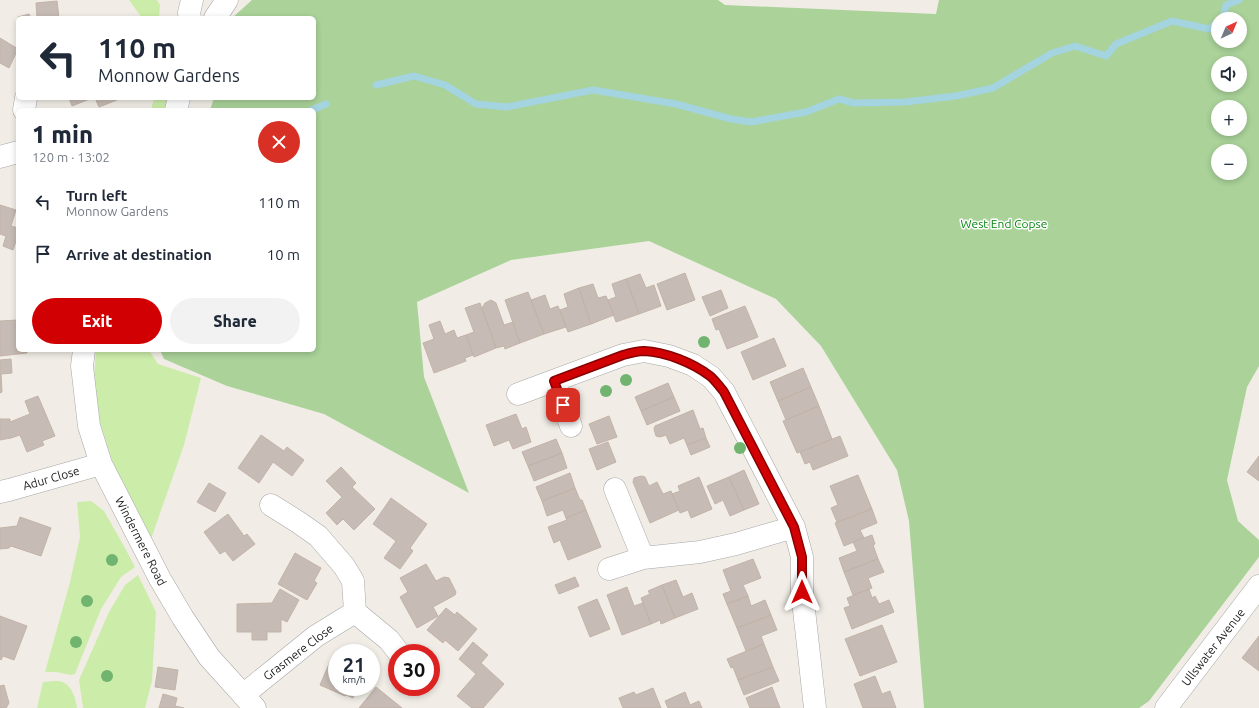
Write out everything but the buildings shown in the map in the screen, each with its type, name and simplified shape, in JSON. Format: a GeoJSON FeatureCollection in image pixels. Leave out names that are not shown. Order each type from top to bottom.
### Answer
{"type":"FeatureCollection","features":[{"type":"Feature","properties":{"kind":"street"},"geometry":{"type":"LineString","coordinates":[[190,16],[192,0]]}},
{"type":"Feature","properties":{"kind":"street"},"geometry":{"type":"LineString","coordinates":[[216,16],[227,0]]}},
{"type":"Feature","properties":{"kind":"street"},"geometry":{"type":"LineString","coordinates":[[0,157],[16,153]]}},
{"type":"Feature","properties":{"kind":"street"},"geometry":{"type":"LineString","coordinates":[[518,394],[623,355],[644,351],[669,356],[693,365],[711,377],[724,392],[794,527],[802,557],[802,592],[815,708]]}},
{"type":"Feature","properties":{"kind":"street","name":"Windermere Road"},"geometry":{"type":"LineString","coordinates":[[84,352],[82,366],[89,426],[101,464],[160,579],[183,618],[209,657],[249,701]]}},
{"type":"Feature","properties":{"kind":"street"},"geometry":{"type":"LineString","coordinates":[[554,381],[571,426]]}},
{"type":"Feature","properties":{"kind":"street","name":"Adur Close"},"geometry":{"type":"LineString","coordinates":[[0,492],[101,464]]}},
{"type":"Feature","properties":{"kind":"street"},"geometry":{"type":"LineString","coordinates":[[615,489],[643,558]]}},
{"type":"Feature","properties":{"kind":"street"},"geometry":{"type":"LineString","coordinates":[[271,505],[318,536],[344,566],[353,581],[355,612],[392,644]]}},
{"type":"Feature","properties":{"kind":"street"},"geometry":{"type":"LineString","coordinates":[[609,569],[643,558],[700,552],[736,544],[794,527]]}},
{"type":"Feature","properties":{"kind":"street","name":"Ullswater Avenue"},"geometry":{"type":"LineString","coordinates":[[1166,708],[1257,593]]}},
{"type":"Feature","properties":{"kind":"street","name":"Grasmere Close"},"geometry":{"type":"LineString","coordinates":[[249,701],[316,636],[355,612]]}},
{"type":"Feature","properties":{"kind":"green space"},"geometry":{"type":"Polygon","coordinates":[[[129,0],[157,0],[160,5],[159,16],[141,16],[129,0]]]}},
{"type":"Feature","properties":{"kind":"green space","name":"West End Copse"},"geometry":{"type":"Polygon","coordinates":[[[252,0],[718,0],[725,5],[936,14],[939,0],[1259,0],[1259,366],[1247,387],[1227,480],[1238,521],[1259,540],[1259,557],[1149,701],[1139,708],[924,708],[909,521],[897,470],[821,346],[776,299],[649,241],[511,260],[417,302],[424,377],[469,493],[324,414],[227,386],[164,359],[161,352],[316,352],[316,108],[211,108],[213,100],[316,100],[316,16],[234,16],[252,0]]]}},
{"type":"Feature","properties":{"kind":"green space"},"geometry":{"type":"Polygon","coordinates":[[[154,100],[167,100],[166,108],[152,108],[154,100]]]}},
{"type":"Feature","properties":{"kind":"green space"},"geometry":{"type":"Polygon","coordinates":[[[96,352],[150,352],[158,364],[201,378],[184,445],[151,539],[113,463],[100,422],[94,377],[96,352]]]}},
{"type":"Feature","properties":{"kind":"green space"},"geometry":{"type":"Polygon","coordinates":[[[91,501],[104,511],[135,567],[121,577],[101,609],[75,674],[71,675],[56,672],[45,672],[70,582],[80,537],[77,502],[91,501]]]}},
{"type":"Feature","properties":{"kind":"green space"},"geometry":{"type":"Polygon","coordinates":[[[138,575],[156,612],[152,681],[145,708],[83,708],[79,680],[109,612],[125,585],[138,575]]]}},
{"type":"Feature","properties":{"kind":"green space"},"geometry":{"type":"Polygon","coordinates":[[[43,682],[63,682],[69,686],[75,697],[77,708],[37,708],[43,682]]]}},
{"type":"Feature","properties":{"kind":"waterway"},"geometry":{"type":"LineString","coordinates":[[1224,12],[1226,5],[1239,0]]}},
{"type":"Feature","properties":{"kind":"waterway"},"geometry":{"type":"LineString","coordinates":[[376,85],[414,76],[445,85],[476,104],[507,107],[593,90],[676,104],[731,119],[751,122],[806,112],[839,99],[854,103],[905,102],[956,96],[993,88],[1052,53],[1075,46],[1106,56],[1116,44],[1172,21],[1209,29],[1211,27]]}},
{"type":"Feature","properties":{"kind":"waterway"},"geometry":{"type":"LineString","coordinates":[[316,108],[326,104]]}},
{"type":"Feature","properties":{"kind":"route"},"geometry":{"type":"LineString","coordinates":[[563,405],[554,381],[632,353],[644,351],[669,356],[693,365],[711,377],[724,392],[794,527],[802,557],[802,592]]}}]}
